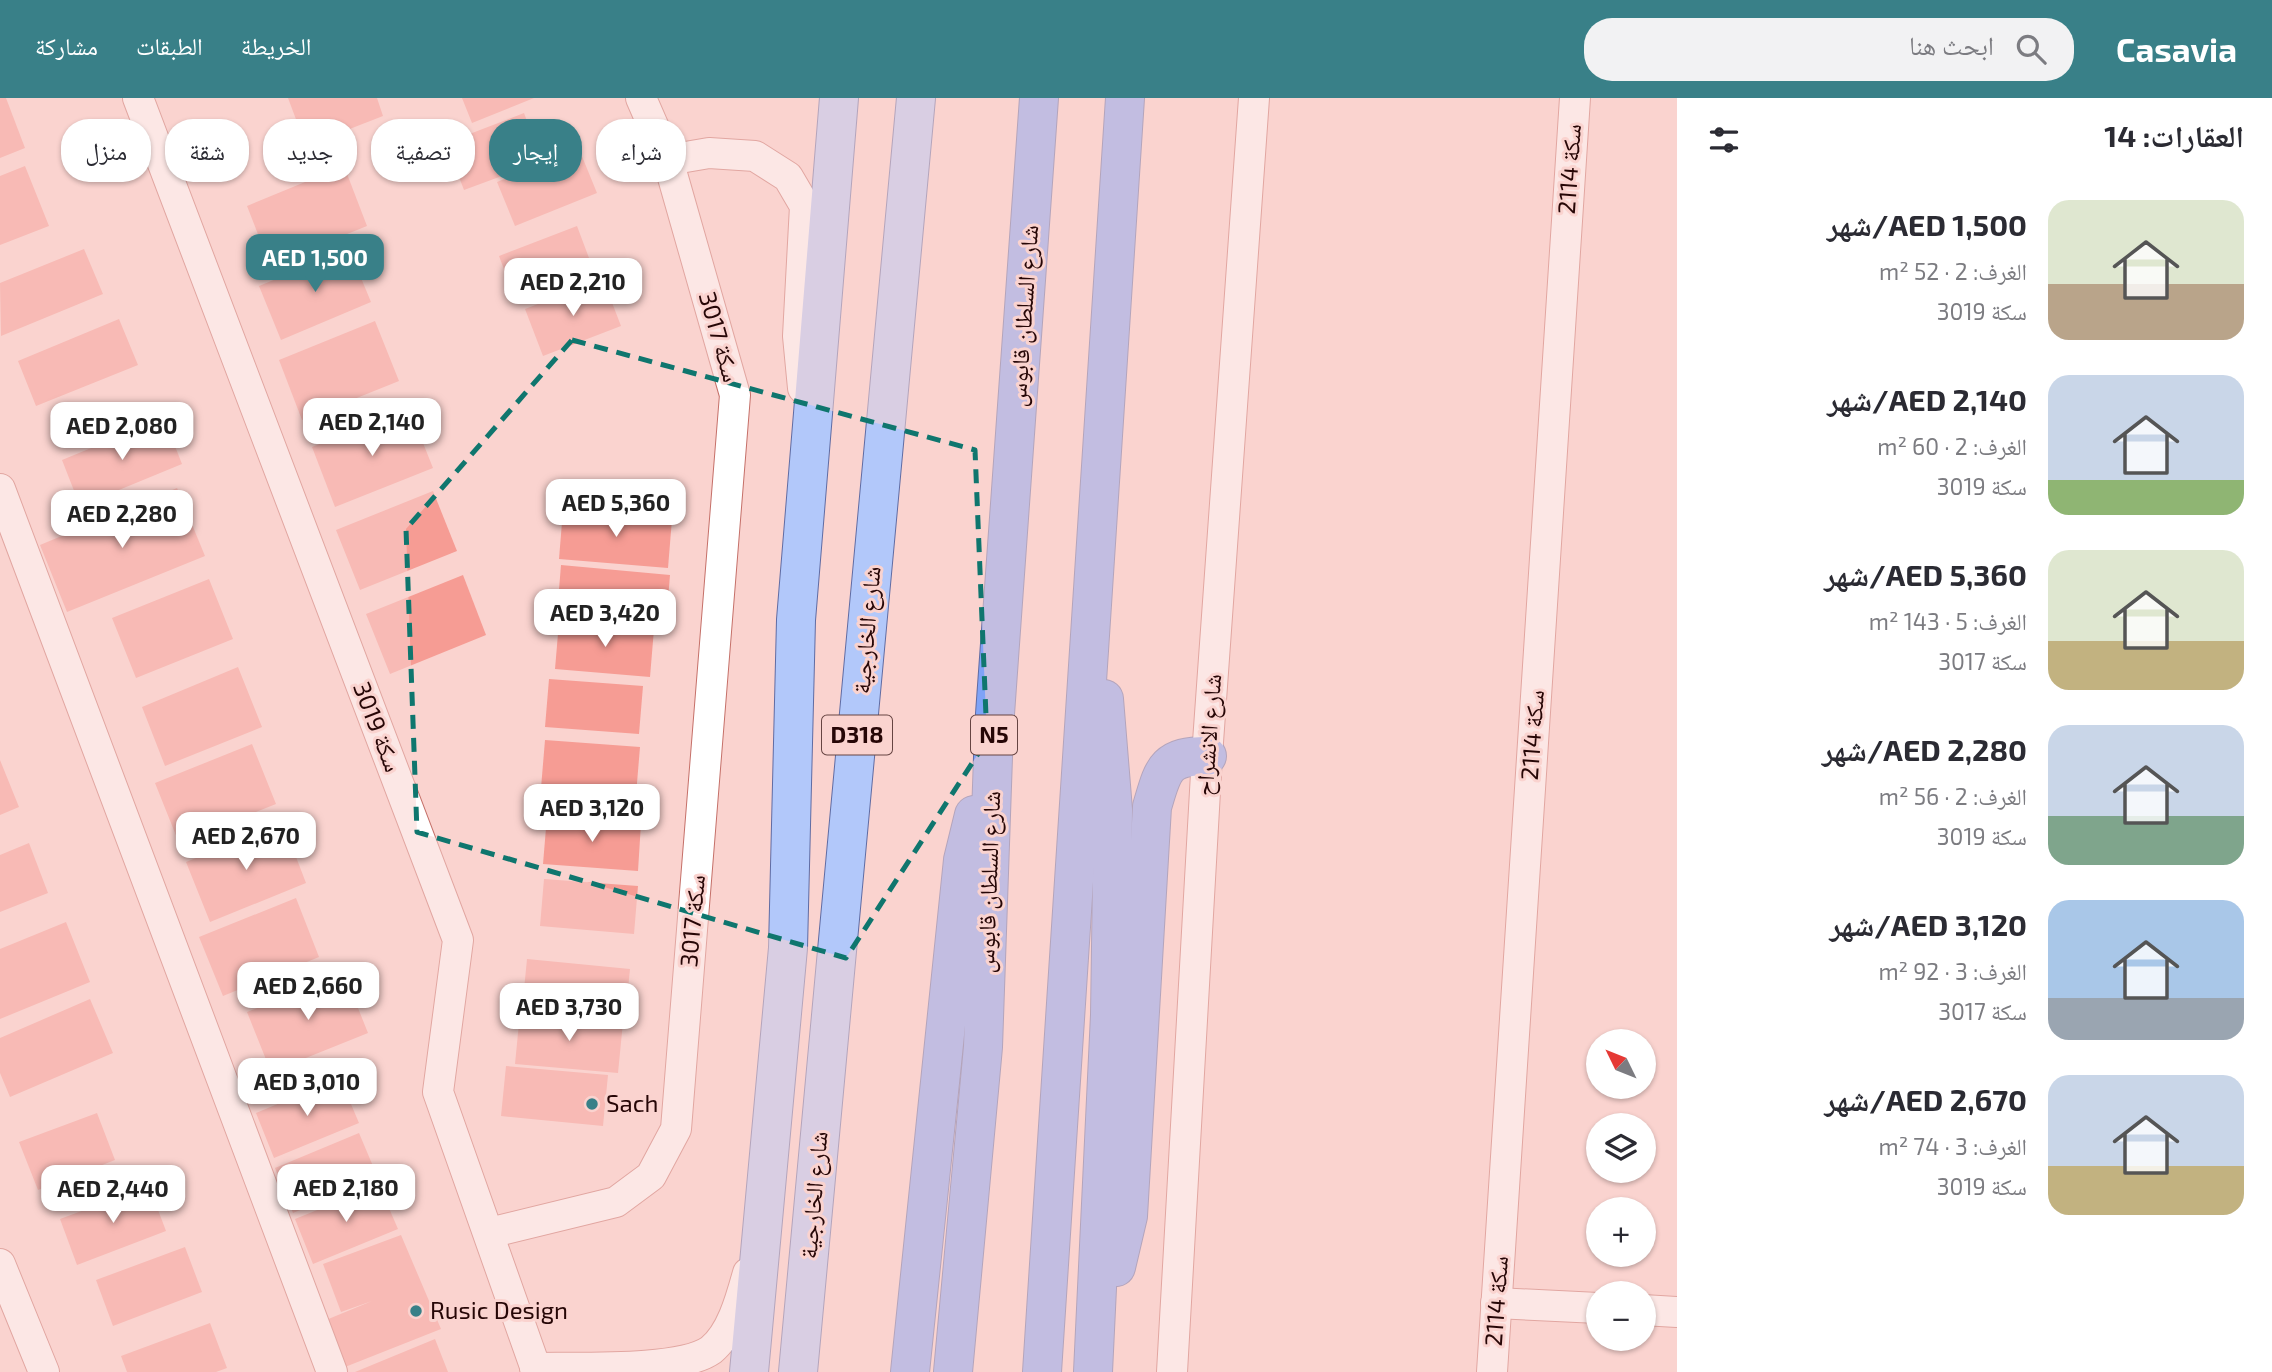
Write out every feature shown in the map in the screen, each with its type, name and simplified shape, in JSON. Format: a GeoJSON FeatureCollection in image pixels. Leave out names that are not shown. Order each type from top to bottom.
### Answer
{"type":"FeatureCollection","features":[{"type":"Feature","properties":{"kind":"highway","name":"شارع السلطان قابوس"},"geometry":{"type":"LineString","coordinates":[[954,1372],[983,1047],[994,728],[1039,98]]}},
{"type":"Feature","properties":{"kind":"highway"},"geometry":{"type":"LineString","coordinates":[[1042,1372],[1125,98]]}},
{"type":"Feature","properties":{"kind":"highway"},"geometry":{"type":"LineString","coordinates":[[1093,564],[1113,810],[1110,1015],[1093,1372]]}},
{"type":"Feature","properties":{"kind":"highway"},"geometry":{"type":"LineString","coordinates":[[910,1372],[963,859],[994,728]]}},
{"type":"Feature","properties":{"kind":"highway"},"geometry":{"type":"LineString","coordinates":[[1093,1372],[1128,1216],[1152,807],[1169,763],[1187,756],[1207,756]]}},
{"type":"Feature","properties":{"kind":"main road","name":"شارع الخارجية"},"geometry":{"type":"LineString","coordinates":[[749,1372],[788,948],[796,620],[808,436],[839,98]]}},
{"type":"Feature","properties":{"kind":"main road","name":"شارع الخارجية"},"geometry":{"type":"LineString","coordinates":[[798,1372],[916,98]]}},
{"type":"Feature","properties":{"kind":"street","name":"سكة 3019"},"geometry":{"type":"LineString","coordinates":[[138,98],[458,940],[438,1092],[540,1371],[660,1366],[688,1362],[711,1350],[727,1328],[741,1296],[765,1216]]}},
{"type":"Feature","properties":{"kind":"street","name":"سكة 3017"},"geometry":{"type":"LineString","coordinates":[[641,98],[650,119]]}},
{"type":"Feature","properties":{"kind":"street","name":"شارع الانشراح"},"geometry":{"type":"LineString","coordinates":[[1172,1372],[1207,756],[1254,98]]}},
{"type":"Feature","properties":{"kind":"street","name":"سكة 2114"},"geometry":{"type":"LineString","coordinates":[[1492,1372],[1575,98]]}},
{"type":"Feature","properties":{"kind":"street"},"geometry":{"type":"LineString","coordinates":[[686,157],[709,153],[755,156],[788,177],[805,206],[798,336],[808,436]]}},
{"type":"Feature","properties":{"kind":"street","name":"سكة 3017"},"geometry":{"type":"LineString","coordinates":[[489,1233],[616,1202],[651,1176],[676,1129],[735,396],[674,182]]}},
{"type":"Feature","properties":{"kind":"street"},"geometry":{"type":"LineString","coordinates":[[0,489],[332,1372]]}},
{"type":"Feature","properties":{"kind":"street"},"geometry":{"type":"LineString","coordinates":[[0,1264],[44,1372]]}},
{"type":"Feature","properties":{"kind":"street"},"geometry":{"type":"LineString","coordinates":[[1496,1303],[1586,1307]]}},
{"type":"Feature","properties":{"kind":"street"},"geometry":{"type":"LineString","coordinates":[[1656,1311],[1677,1312]]}},
{"type":"Feature","properties":{"kind":"highlighted area"},"geometry":{"type":"Polygon","coordinates":[[[572,340],[975,450],[987,740],[846,958],[417,832],[406,529],[572,340]]]}},
{"type":"Feature","properties":{"kind":"building"},"geometry":{"type":"Polygon","coordinates":[[[0,98],[6,98],[25,148],[0,158],[0,98]]]}},
{"type":"Feature","properties":{"kind":"building"},"geometry":{"type":"Polygon","coordinates":[[[288,98],[377,98],[383,116],[357,126],[357,119],[296,119],[288,98]]]}},
{"type":"Feature","properties":{"kind":"building"},"geometry":{"type":"Polygon","coordinates":[[[462,98],[534,98],[475,122],[475,119],[470,119],[462,98]]]}},
{"type":"Feature","properties":{"kind":"building"},"geometry":{"type":"Polygon","coordinates":[[[524,113],[526,119],[508,119],[524,113]]]}},
{"type":"Feature","properties":{"kind":"building"},"geometry":{"type":"Polygon","coordinates":[[[489,126],[489,181],[464,190],[461,182],[475,182],[475,132],[489,126]]]}},
{"type":"Feature","properties":{"kind":"building"},"geometry":{"type":"Polygon","coordinates":[[[582,156],[597,193],[515,226],[497,182],[582,182],[582,156]]]}},
{"type":"Feature","properties":{"kind":"building"},"geometry":{"type":"Polygon","coordinates":[[[25,166],[49,226],[0,245],[0,176],[25,166]]]}},
{"type":"Feature","properties":{"kind":"building"},"geometry":{"type":"Polygon","coordinates":[[[305,182],[350,182],[367,226],[270,265],[247,206],[305,182]]]}},
{"type":"Feature","properties":{"kind":"building"},"geometry":{"type":"Polygon","coordinates":[[[577,226],[595,274],[517,304],[499,256],[577,226]]]}},
{"type":"Feature","properties":{"kind":"building"},"geometry":{"type":"Polygon","coordinates":[[[84,249],[103,294],[1,336],[0,283],[84,249]]]}},
{"type":"Feature","properties":{"kind":"building"},"geometry":{"type":"Polygon","coordinates":[[[349,249],[371,302],[281,340],[259,286],[349,249]]]}},
{"type":"Feature","properties":{"kind":"building"},"geometry":{"type":"Polygon","coordinates":[[[603,279],[621,326],[543,356],[525,309],[603,279]]]}},
{"type":"Feature","properties":{"kind":"building"},"geometry":{"type":"Polygon","coordinates":[[[119,319],[138,365],[36,406],[18,361],[119,319]]]}},
{"type":"Feature","properties":{"kind":"building"},"geometry":{"type":"Polygon","coordinates":[[[375,321],[399,381],[302,420],[279,360],[375,321]]]}},
{"type":"Feature","properties":{"kind":"building"},"geometry":{"type":"Polygon","coordinates":[[[409,408],[433,468],[335,507],[312,447],[409,408]]]}},
{"type":"Feature","properties":{"kind":"building"},"geometry":{"type":"Polygon","coordinates":[[[164,418],[182,464],[80,506],[62,460],[164,418]]]}},
{"type":"Feature","properties":{"kind":"building"},"geometry":{"type":"Polygon","coordinates":[[[177,488],[205,556],[67,612],[40,545],[177,488]]]}},
{"type":"Feature","properties":{"kind":"building"},"geometry":{"type":"Polygon","coordinates":[[[433,491],[457,551],[360,590],[336,530],[433,491]]]}},
{"type":"Feature","properties":{"kind":"building"},"geometry":{"type":"Polygon","coordinates":[[[563,510],[672,519],[668,568],[559,559],[563,510]]]}},
{"type":"Feature","properties":{"kind":"building"},"geometry":{"type":"Polygon","coordinates":[[[561,565],[670,575],[666,624],[557,614],[561,565]]]}},
{"type":"Feature","properties":{"kind":"building"},"geometry":{"type":"Polygon","coordinates":[[[463,575],[486,635],[390,674],[366,614],[463,575]]]}},
{"type":"Feature","properties":{"kind":"building"},"geometry":{"type":"Polygon","coordinates":[[[209,579],[233,639],[136,678],[112,618],[209,579]]]}},
{"type":"Feature","properties":{"kind":"building"},"geometry":{"type":"Polygon","coordinates":[[[559,622],[654,629],[650,677],[555,669],[559,622]]]}},
{"type":"Feature","properties":{"kind":"building"},"geometry":{"type":"Polygon","coordinates":[[[238,667],[262,727],[165,766],[142,707],[238,667]]]}},
{"type":"Feature","properties":{"kind":"building"},"geometry":{"type":"Polygon","coordinates":[[[549,679],[643,686],[639,734],[545,727],[549,679]]]}},
{"type":"Feature","properties":{"kind":"building"},"geometry":{"type":"Polygon","coordinates":[[[545,740],[640,747],[636,795],[541,788],[545,740]]]}},
{"type":"Feature","properties":{"kind":"building"},"geometry":{"type":"Polygon","coordinates":[[[252,744],[276,804],[179,843],[155,783],[252,744]]]}},
{"type":"Feature","properties":{"kind":"building"},"geometry":{"type":"Polygon","coordinates":[[[0,760],[19,807],[0,815],[0,760]]]}},
{"type":"Feature","properties":{"kind":"building"},"geometry":{"type":"Polygon","coordinates":[[[547,816],[641,823],[638,871],[543,864],[547,816]]]}},
{"type":"Feature","properties":{"kind":"building"},"geometry":{"type":"Polygon","coordinates":[[[283,823],[306,883],[210,922],[186,862],[283,823]]]}},
{"type":"Feature","properties":{"kind":"building"},"geometry":{"type":"Polygon","coordinates":[[[29,843],[48,893],[0,912],[0,855],[29,843]]]}},
{"type":"Feature","properties":{"kind":"building"},"geometry":{"type":"Polygon","coordinates":[[[544,879],[638,886],[634,934],[540,926],[544,879]]]}},
{"type":"Feature","properties":{"kind":"building"},"geometry":{"type":"Polygon","coordinates":[[[296,898],[319,957],[223,996],[199,937],[296,898]]]}},
{"type":"Feature","properties":{"kind":"building"},"geometry":{"type":"Polygon","coordinates":[[[66,922],[90,982],[0,1019],[0,949],[66,922]]]}},
{"type":"Feature","properties":{"kind":"building"},"geometry":{"type":"Polygon","coordinates":[[[527,959],[630,969],[625,1019],[522,1010],[527,959]]]}},
{"type":"Feature","properties":{"kind":"building"},"geometry":{"type":"Polygon","coordinates":[[[344,973],[368,1033],[271,1072],[247,1012],[344,973]]]}},
{"type":"Feature","properties":{"kind":"building"},"geometry":{"type":"Polygon","coordinates":[[[90,999],[113,1053],[10,1097],[0,1073],[0,1038],[90,999]]]}},
{"type":"Feature","properties":{"kind":"building"},"geometry":{"type":"Polygon","coordinates":[[[520,1013],[623,1022],[618,1073],[515,1064],[520,1013]]]}},
{"type":"Feature","properties":{"kind":"building"},"geometry":{"type":"Polygon","coordinates":[[[506,1066],[608,1075],[603,1126],[501,1116],[506,1066]]]}},
{"type":"Feature","properties":{"kind":"building"},"geometry":{"type":"Polygon","coordinates":[[[340,1078],[359,1123],[274,1158],[256,1113],[340,1078]]]}},
{"type":"Feature","properties":{"kind":"building"},"geometry":{"type":"Polygon","coordinates":[[[97,1113],[115,1160],[38,1190],[19,1142],[97,1113]]]}},
{"type":"Feature","properties":{"kind":"building"},"geometry":{"type":"Polygon","coordinates":[[[359,1133],[378,1178],[293,1213],[275,1168],[359,1133]]]}},
{"type":"Feature","properties":{"kind":"building"},"geometry":{"type":"Polygon","coordinates":[[[379,1185],[398,1229],[313,1264],[295,1219],[379,1185]]]}},
{"type":"Feature","properties":{"kind":"building"},"geometry":{"type":"Polygon","coordinates":[[[149,1186],[166,1231],[77,1265],[60,1219],[149,1186]]]}},
{"type":"Feature","properties":{"kind":"building"},"geometry":{"type":"Polygon","coordinates":[[[401,1235],[441,1329],[345,1367],[326,1320],[372,1301],[341,1312],[323,1264],[401,1235]]]}},
{"type":"Feature","properties":{"kind":"building"},"geometry":{"type":"Polygon","coordinates":[[[185,1247],[202,1292],[113,1326],[96,1280],[185,1247]]]}},
{"type":"Feature","properties":{"kind":"building"},"geometry":{"type":"Polygon","coordinates":[[[210,1323],[227,1368],[216,1372],[127,1372],[121,1356],[210,1323]]]}},
{"type":"Feature","properties":{"kind":"building"},"geometry":{"type":"Polygon","coordinates":[[[435,1339],[448,1372],[355,1372],[435,1339]]]}},
{"type":"Feature","properties":{"kind":"place","name":"Sach"},"geometry":{"type":"Point","coordinates":[592,1104]}},
{"type":"Feature","properties":{"kind":"place","name":"Rusic Design"},"geometry":{"type":"Point","coordinates":[416,1311]}}]}
